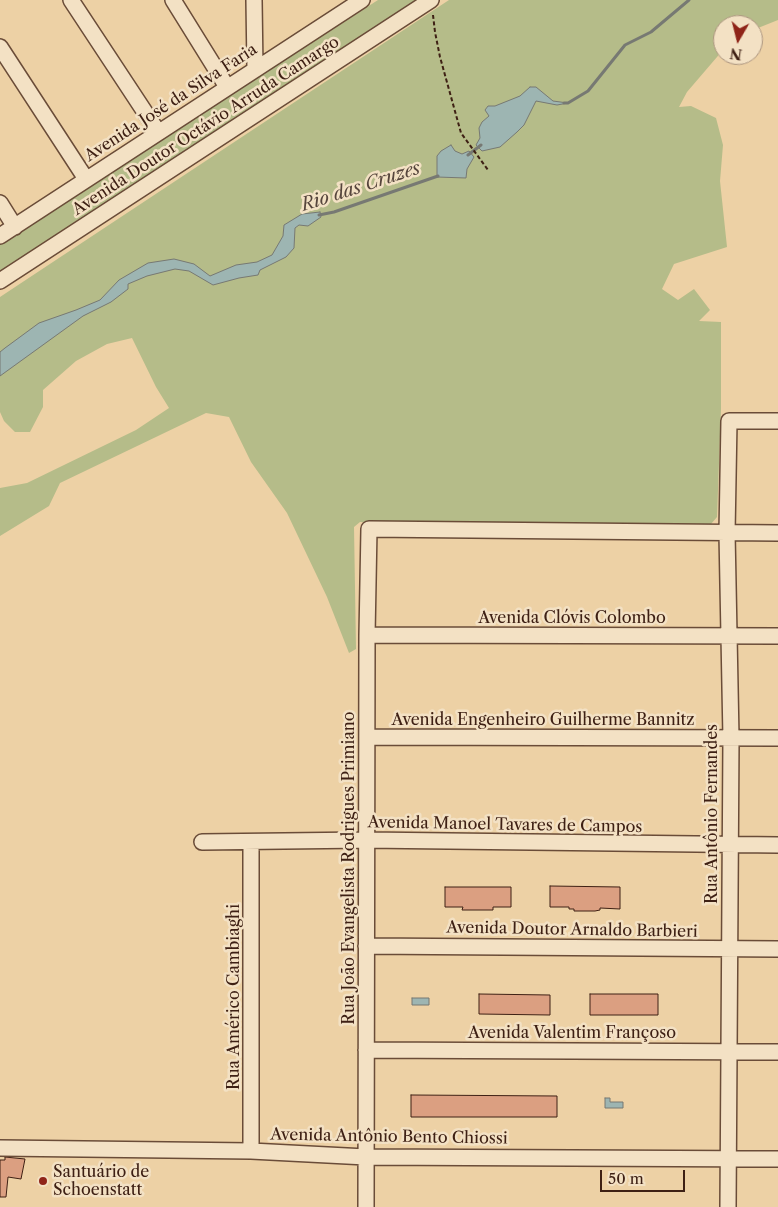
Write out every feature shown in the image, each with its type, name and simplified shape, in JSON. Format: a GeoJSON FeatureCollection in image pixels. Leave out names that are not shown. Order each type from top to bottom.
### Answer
{"type":"FeatureCollection","features":[{"type":"Feature","properties":{"kind":"street"},"geometry":{"type":"LineString","coordinates":[[71,0],[158,132]]}},
{"type":"Feature","properties":{"kind":"street"},"geometry":{"type":"LineString","coordinates":[[172,0],[227,87]]}},
{"type":"Feature","properties":{"kind":"street"},"geometry":{"type":"LineString","coordinates":[[254,0],[255,69]]}},
{"type":"Feature","properties":{"kind":"street","name":"Avenida José da Silva Faria"},"geometry":{"type":"LineString","coordinates":[[0,236],[255,69],[341,6],[362,0]]}},
{"type":"Feature","properties":{"kind":"street","name":"Avenida Doutor Octávio Arruda Camargo"},"geometry":{"type":"LineString","coordinates":[[0,281],[432,4]]}},
{"type":"Feature","properties":{"kind":"street"},"geometry":{"type":"LineString","coordinates":[[0,47],[86,179]]}},
{"type":"Feature","properties":{"kind":"street"},"geometry":{"type":"LineString","coordinates":[[0,203],[15,227]]}},
{"type":"Feature","properties":{"kind":"street","name":"Rua Antônio Fernandes"},"geometry":{"type":"LineString","coordinates":[[728,1207],[730,738],[727,533],[729,421],[778,421]]}},
{"type":"Feature","properties":{"kind":"street","name":"Rua João Evangelista Rodrigues Primiano"},"geometry":{"type":"LineString","coordinates":[[366,1207],[366,840],[369,529],[727,533]]}},
{"type":"Feature","properties":{"kind":"street"},"geometry":{"type":"LineString","coordinates":[[727,533],[778,533]]}},
{"type":"Feature","properties":{"kind":"street","name":"Avenida Clóvis Colombo"},"geometry":{"type":"LineString","coordinates":[[367,635],[778,636]]}},
{"type":"Feature","properties":{"kind":"street","name":"Avenida Engenheiro Guilherme Bannitz"},"geometry":{"type":"LineString","coordinates":[[368,737],[778,738]]}},
{"type":"Feature","properties":{"kind":"street","name":"Avenida Manoel Tavares de Campos"},"geometry":{"type":"LineString","coordinates":[[202,842],[366,840],[778,845]]}},
{"type":"Feature","properties":{"kind":"street","name":"Rua Américo Cambiaghi"},"geometry":{"type":"LineString","coordinates":[[251,842],[252,1151]]}},
{"type":"Feature","properties":{"kind":"street","name":"Avenida Doutor Arnaldo Barbieri"},"geometry":{"type":"LineString","coordinates":[[366,946],[778,949]]}},
{"type":"Feature","properties":{"kind":"street","name":"Avenida Valentim Françoso"},"geometry":{"type":"LineString","coordinates":[[366,1050],[778,1052]]}},
{"type":"Feature","properties":{"kind":"street","name":"Avenida Antônio Bento Chiossi"},"geometry":{"type":"LineString","coordinates":[[0,1148],[252,1151],[366,1157],[728,1160],[778,1158]]}},
{"type":"Feature","properties":{"kind":"path"},"geometry":{"type":"LineString","coordinates":[[432,4],[435,32],[461,133],[488,170]]}},
{"type":"Feature","properties":{"kind":"green space"},"geometry":{"type":"Polygon","coordinates":[[[378,0],[423,0],[0,273],[0,244],[378,0]]]}},
{"type":"Feature","properties":{"kind":"green space"},"geometry":{"type":"Polygon","coordinates":[[[449,0],[778,0],[778,20],[763,26],[763,15],[713,15],[713,62],[687,92],[679,107],[691,106],[716,118],[723,145],[720,181],[727,247],[674,264],[662,289],[678,300],[694,289],[710,310],[699,321],[721,322],[721,409],[717,517],[711,524],[360,522],[354,527],[356,649],[349,653],[327,597],[287,513],[251,462],[229,417],[206,413],[60,483],[49,506],[0,536],[0,488],[27,483],[136,430],[169,408],[156,387],[132,338],[107,344],[76,361],[43,390],[43,407],[30,432],[15,432],[4,421],[0,412],[0,297],[449,0]]]}},
{"type":"Feature","properties":{"kind":"water"},"geometry":{"type":"Polygon","coordinates":[[[530,87],[536,87],[553,101],[568,103],[557,105],[536,101],[524,125],[517,132],[500,147],[482,151],[476,145],[480,138],[479,128],[482,122],[489,116],[485,110],[488,106],[495,106],[520,96],[530,87]]]}},
{"type":"Feature","properties":{"kind":"water"},"geometry":{"type":"Polygon","coordinates":[[[451,145],[455,151],[462,154],[469,151],[474,157],[467,169],[466,178],[437,177],[437,156],[451,145]]]}},
{"type":"Feature","properties":{"kind":"water"},"geometry":{"type":"Polygon","coordinates":[[[320,212],[321,217],[308,226],[299,225],[295,228],[294,248],[286,257],[260,270],[258,275],[213,285],[189,271],[175,269],[147,276],[128,284],[128,289],[111,302],[83,316],[0,376],[0,352],[5,348],[39,323],[100,300],[119,280],[148,263],[174,259],[194,264],[210,276],[236,265],[257,262],[272,255],[283,236],[284,225],[302,214],[320,212]]]}},
{"type":"Feature","properties":{"kind":"water"},"geometry":{"type":"Polygon","coordinates":[[[412,998],[429,998],[429,1005],[412,1005],[412,998]]]}},
{"type":"Feature","properties":{"kind":"water"},"geometry":{"type":"Polygon","coordinates":[[[605,1098],[610,1098],[610,1102],[623,1102],[623,1108],[605,1108],[605,1098]]]}},
{"type":"Feature","properties":{"kind":"building"},"geometry":{"type":"Polygon","coordinates":[[[550,886],[620,887],[620,909],[600,908],[600,910],[595,911],[574,911],[574,909],[569,909],[569,907],[550,907],[550,886]]]}},
{"type":"Feature","properties":{"kind":"building"},"geometry":{"type":"Polygon","coordinates":[[[445,887],[511,887],[511,907],[493,907],[493,910],[462,910],[463,907],[445,907],[445,887]]]}},
{"type":"Feature","properties":{"kind":"building"},"geometry":{"type":"Polygon","coordinates":[[[479,994],[550,995],[550,1015],[479,1014],[479,994]]]}},
{"type":"Feature","properties":{"kind":"building"},"geometry":{"type":"Polygon","coordinates":[[[590,994],[658,994],[658,1015],[590,1015],[590,994]]]}},
{"type":"Feature","properties":{"kind":"building"},"geometry":{"type":"Polygon","coordinates":[[[411,1095],[557,1096],[557,1117],[411,1117],[411,1095]]]}},
{"type":"Feature","properties":{"kind":"building"},"geometry":{"type":"Polygon","coordinates":[[[5,1157],[25,1159],[21,1179],[8,1177],[6,1197],[0,1197],[0,1160],[5,1160],[5,1157]]]}},
{"type":"Feature","properties":{"kind":"waterway","name":"Rio das Cruzes"},"geometry":{"type":"LineString","coordinates":[[564,103],[568,103],[588,91],[625,45],[651,32],[689,0]]}},
{"type":"Feature","properties":{"kind":"waterway","name":"Rio das Cruzes"},"geometry":{"type":"LineString","coordinates":[[468,155],[481,145]]}},
{"type":"Feature","properties":{"kind":"waterway","name":"Rio das Cruzes"},"geometry":{"type":"LineString","coordinates":[[319,215],[334,212],[438,176]]}},
{"type":"Feature","properties":{"kind":"place","name":"Santuário de Schoenstatt"},"geometry":{"type":"Point","coordinates":[43,1181]}}]}
